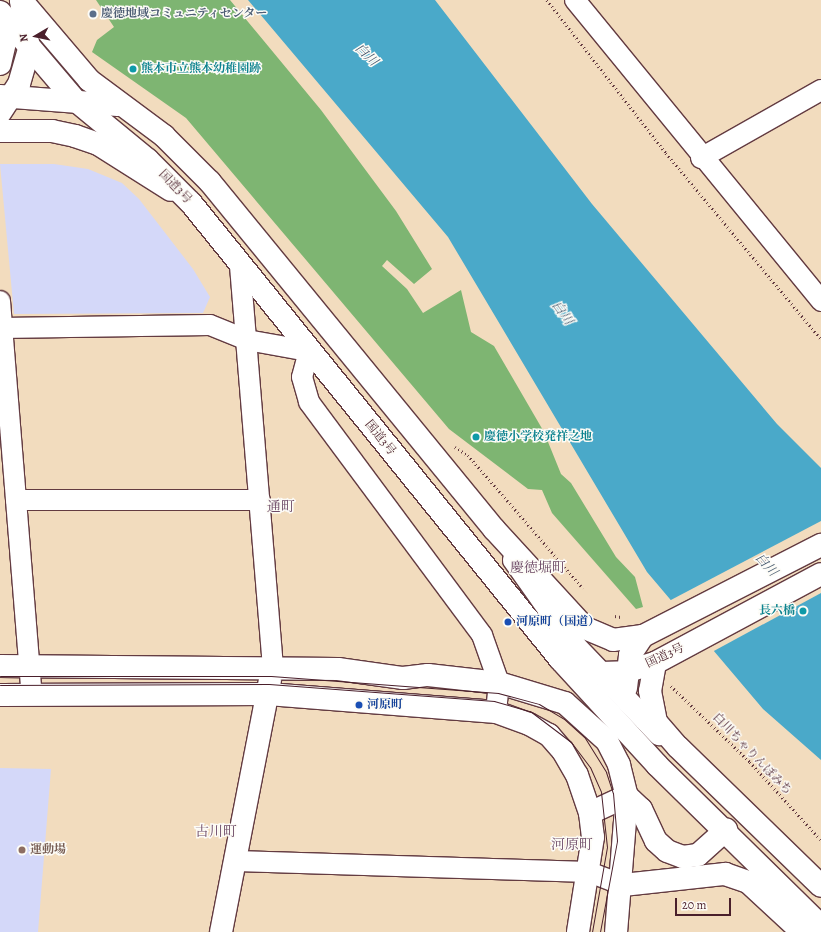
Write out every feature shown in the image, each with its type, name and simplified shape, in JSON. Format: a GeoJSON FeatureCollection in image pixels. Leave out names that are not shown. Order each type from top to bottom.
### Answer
{"type":"FeatureCollection","features":[{"type":"Feature","properties":{"kind":"main road"},"geometry":{"type":"LineString","coordinates":[[21,0],[29,48],[4,102],[75,100],[118,104]]}},
{"type":"Feature","properties":{"kind":"main road"},"geometry":{"type":"LineString","coordinates":[[21,0],[66,57],[118,104],[164,136],[210,182],[494,528],[585,628],[613,640],[637,640],[821,545]]}},
{"type":"Feature","properties":{"kind":"main road"},"geometry":{"type":"LineString","coordinates":[[0,64],[6,39],[2,15]]}},
{"type":"Feature","properties":{"kind":"main road","name":"国道3号"},"geometry":{"type":"LineString","coordinates":[[2,15],[75,100],[148,160],[191,203],[308,351],[560,659],[601,673],[625,672],[655,663],[821,574]]}},
{"type":"Feature","properties":{"kind":"main road"},"geometry":{"type":"LineString","coordinates":[[0,131],[52,131],[98,144],[191,203]]}},
{"type":"Feature","properties":{"kind":"main road"},"geometry":{"type":"LineString","coordinates":[[494,528],[548,613],[651,728],[678,747]]}},
{"type":"Feature","properties":{"kind":"main road"},"geometry":{"type":"LineString","coordinates":[[637,640],[625,672],[628,702],[636,728],[657,765]]}},
{"type":"Feature","properties":{"kind":"main road"},"geometry":{"type":"LineString","coordinates":[[560,659],[657,765],[726,830],[821,926]]}},
{"type":"Feature","properties":{"kind":"main road"},"geometry":{"type":"LineString","coordinates":[[655,663],[652,705],[656,722],[678,747],[821,886]]}},
{"type":"Feature","properties":{"kind":"main road"},"geometry":{"type":"LineString","coordinates":[[0,666],[273,666],[499,683],[566,703],[607,741],[619,765],[627,796],[623,885],[616,932]]}},
{"type":"Feature","properties":{"kind":"main road"},"geometry":{"type":"LineString","coordinates":[[221,932],[273,666]]}},
{"type":"Feature","properties":{"kind":"main road"},"geometry":{"type":"LineString","coordinates":[[0,695],[268,694],[496,712],[549,735],[563,751],[577,775],[590,814],[593,837],[589,872],[578,932]]}},
{"type":"Feature","properties":{"kind":"main road"},"geometry":{"type":"LineString","coordinates":[[590,814],[627,796]]}},
{"type":"Feature","properties":{"kind":"main road"},"geometry":{"type":"LineString","coordinates":[[627,796],[641,809],[656,841],[668,851],[682,857],[698,855],[726,830]]}},
{"type":"Feature","properties":{"kind":"main road"},"geometry":{"type":"LineString","coordinates":[[623,885],[725,874],[748,882],[802,932]]}},
{"type":"Feature","properties":{"kind":"street"},"geometry":{"type":"LineString","coordinates":[[575,0],[701,158],[821,301]]}},
{"type":"Feature","properties":{"kind":"street"},"geometry":{"type":"LineString","coordinates":[[701,158],[821,90]]}},
{"type":"Feature","properties":{"kind":"street"},"geometry":{"type":"LineString","coordinates":[[240,266],[273,666]]}},
{"type":"Feature","properties":{"kind":"street"},"geometry":{"type":"LineString","coordinates":[[0,301],[32,695]]}},
{"type":"Feature","properties":{"kind":"street"},"geometry":{"type":"LineString","coordinates":[[1,328],[210,325],[247,340],[308,351],[303,387],[309,402],[482,635],[499,683],[496,712]]}},
{"type":"Feature","properties":{"kind":"street"},"geometry":{"type":"LineString","coordinates":[[16,500],[260,500]]}},
{"type":"Feature","properties":{"kind":"street"},"geometry":{"type":"LineString","coordinates":[[236,861],[589,872],[623,885]]}},
{"type":"Feature","properties":{"kind":"path"},"geometry":{"type":"LineString","coordinates":[[547,0],[666,153],[821,339]]}},
{"type":"Feature","properties":{"kind":"path","name":"白川ちゃりんぽみち"},"geometry":{"type":"LineString","coordinates":[[667,684],[750,762],[821,840]]}},
{"type":"Feature","properties":{"kind":"shaded area"},"geometry":{"type":"Polygon","coordinates":[[[0,164],[54,164],[88,169],[122,183],[139,199],[193,269],[210,297],[203,313],[14,314],[0,164]]]}},
{"type":"Feature","properties":{"kind":"shaded area","name":"運動場"},"geometry":{"type":"Polygon","coordinates":[[[0,768],[51,769],[38,932],[0,932],[0,768]]]}},
{"type":"Feature","properties":{"kind":"green space"},"geometry":{"type":"Polygon","coordinates":[[[96,0],[230,0],[321,110],[396,211],[432,269],[414,284],[387,260],[382,266],[407,289],[423,313],[461,290],[471,332],[494,346],[544,432],[561,474],[571,483],[616,557],[635,577],[643,607],[636,609],[552,513],[542,490],[528,489],[449,429],[186,118],[92,52],[97,40],[114,27],[96,0]]]}},
{"type":"Feature","properties":{"kind":"water","name":"白川"},"geometry":{"type":"Polygon","coordinates":[[[248,0],[435,0],[592,204],[777,424],[821,468],[821,760],[763,709],[647,572],[448,237],[248,0]]]}},
{"type":"Feature","properties":{"kind":"pier","name":"長六橋"},"geometry":{"type":"Polygon","coordinates":[[[821,521],[821,593],[712,652],[669,601],[821,521]]]}},
{"type":"Feature","properties":{"kind":"tram line"},"geometry":{"type":"LineString","coordinates":[[0,676],[271,676],[498,693],[539,704],[564,719],[585,738],[606,772],[613,793],[617,841],[600,932]]}},
{"type":"Feature","properties":{"kind":"tram line"},"geometry":{"type":"LineString","coordinates":[[0,685],[269,684],[494,701],[530,711],[571,742],[590,767],[601,792],[607,847],[592,932]]}},
{"type":"Feature","properties":{"kind":"place","name":"慶徳地域コミュニティセンター"},"geometry":{"type":"Point","coordinates":[93,14]}},
{"type":"Feature","properties":{"kind":"place","name":"熊本市立熊本幼稚園跡"},"geometry":{"type":"Point","coordinates":[133,69]}},
{"type":"Feature","properties":{"kind":"place","name":"慶徳小学校発祥之地"},"geometry":{"type":"Point","coordinates":[476,437]}},
{"type":"Feature","properties":{"kind":"place","name":"長六橋"},"geometry":{"type":"Point","coordinates":[803,611]}},
{"type":"Feature","properties":{"kind":"place","name":"河原町（国道）"},"geometry":{"type":"Point","coordinates":[508,622]}},
{"type":"Feature","properties":{"kind":"place","name":"河原町"},"geometry":{"type":"Point","coordinates":[359,705]}},
{"type":"Feature","properties":{"kind":"place","name":"運動場"},"geometry":{"type":"Point","coordinates":[22,850]}},
{"type":"Feature","properties":{"kind":"district","name":"通町"},"geometry":{"type":"Point","coordinates":[281,507]}},
{"type":"Feature","properties":{"kind":"district","name":"慶徳堀町"},"geometry":{"type":"Point","coordinates":[538,568]}},
{"type":"Feature","properties":{"kind":"district","name":"古川町"},"geometry":{"type":"Point","coordinates":[216,832]}},
{"type":"Feature","properties":{"kind":"district","name":"河原町"},"geometry":{"type":"Point","coordinates":[572,845]}}]}
